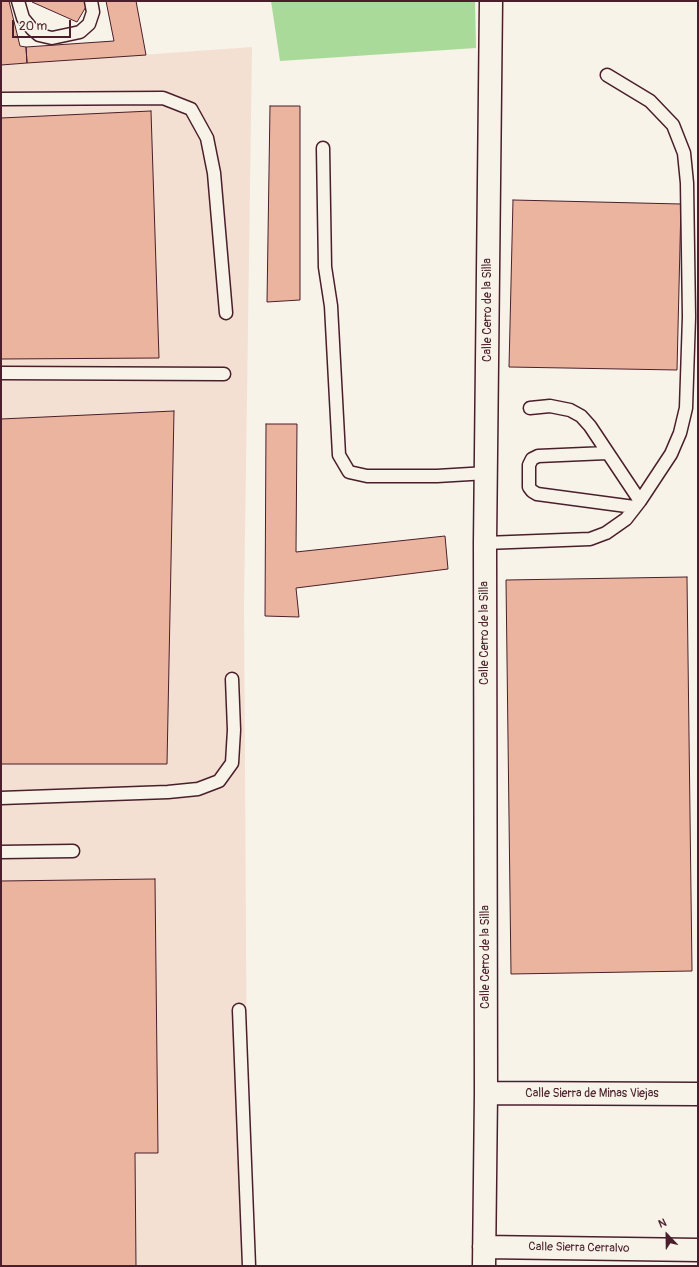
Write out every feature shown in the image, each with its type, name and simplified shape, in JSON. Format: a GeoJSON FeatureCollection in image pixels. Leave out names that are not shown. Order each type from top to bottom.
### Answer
{"type":"FeatureCollection","features":[{"type":"Feature","properties":{"kind":"street","name":"Calle Cerro de la Silla"},"geometry":{"type":"LineString","coordinates":[[484,1256],[486,1093],[485,543],[487,473],[491,1]]}},
{"type":"Feature","properties":{"kind":"street","name":"Calle Sierra de Minas Viejas"},"geometry":{"type":"LineString","coordinates":[[486,1093],[698,1094]]}},
{"type":"Feature","properties":{"kind":"street","name":"Calle Sierra Cerralvo"},"geometry":{"type":"LineString","coordinates":[[484,1256],[698,1250]]}},
{"type":"Feature","properties":{"kind":"lane"},"geometry":{"type":"LineString","coordinates":[[18,1],[23,18],[32,29],[39,35],[52,38],[80,32],[89,24],[93,12],[91,1]]}},
{"type":"Feature","properties":{"kind":"lane"},"geometry":{"type":"LineString","coordinates":[[485,543],[590,539],[617,527],[637,504],[671,454],[680,433],[686,408],[689,317],[687,183],[684,153],[673,125],[650,101],[607,76]]}},
{"type":"Feature","properties":{"kind":"lane"},"geometry":{"type":"LineString","coordinates":[[1,99],[163,98],[191,109],[207,138],[212,166],[226,313]]}},
{"type":"Feature","properties":{"kind":"lane"},"geometry":{"type":"LineString","coordinates":[[323,148],[325,267],[331,306],[339,455],[349,472],[367,476],[437,476],[487,473]]}},
{"type":"Feature","properties":{"kind":"lane"},"geometry":{"type":"LineString","coordinates":[[1,373],[224,374]]}},
{"type":"Feature","properties":{"kind":"lane"},"geometry":{"type":"LineString","coordinates":[[530,408],[550,406],[570,410],[581,416],[590,426],[637,504]]}},
{"type":"Feature","properties":{"kind":"lane"},"geometry":{"type":"LineString","coordinates":[[607,453],[538,456],[532,459],[529,465],[529,487],[537,494],[637,504]]}},
{"type":"Feature","properties":{"kind":"lane"},"geometry":{"type":"LineString","coordinates":[[1,798],[168,792],[198,789],[220,781],[232,763],[234,730],[232,679]]}},
{"type":"Feature","properties":{"kind":"lane"},"geometry":{"type":"LineString","coordinates":[[1,852],[73,851]]}},
{"type":"Feature","properties":{"kind":"lane"},"geometry":{"type":"LineString","coordinates":[[240,1010],[249,1266]]}},
{"type":"Feature","properties":{"kind":"shaded area"},"geometry":{"type":"Polygon","coordinates":[[[252,47],[244,605],[248,1266],[1,1266],[1,65],[252,47]]]}},
{"type":"Feature","properties":{"kind":"green space"},"geometry":{"type":"Polygon","coordinates":[[[271,1],[475,1],[476,48],[280,61],[271,1]]]}},
{"type":"Feature","properties":{"kind":"building"},"geometry":{"type":"Polygon","coordinates":[[[1,1],[9,1],[20,46],[26,47],[27,63],[1,65],[1,1]]]}},
{"type":"Feature","properties":{"kind":"building"},"geometry":{"type":"Polygon","coordinates":[[[83,1],[87,5],[77,22],[32,2],[83,1]]]}},
{"type":"Feature","properties":{"kind":"building"},"geometry":{"type":"Polygon","coordinates":[[[106,1],[136,1],[146,55],[27,63],[26,47],[114,41],[106,1]]]}},
{"type":"Feature","properties":{"kind":"building"},"geometry":{"type":"Polygon","coordinates":[[[270,106],[300,106],[300,300],[267,302],[270,106]]]}},
{"type":"Feature","properties":{"kind":"building"},"geometry":{"type":"Polygon","coordinates":[[[151,111],[159,358],[1,359],[1,118],[151,111]]]}},
{"type":"Feature","properties":{"kind":"building"},"geometry":{"type":"Polygon","coordinates":[[[513,200],[681,204],[677,370],[509,367],[513,200]]]}},
{"type":"Feature","properties":{"kind":"building"},"geometry":{"type":"Polygon","coordinates":[[[174,411],[167,764],[1,764],[1,419],[174,411]]]}},
{"type":"Feature","properties":{"kind":"building"},"geometry":{"type":"Polygon","coordinates":[[[266,424],[297,424],[296,552],[445,536],[448,569],[296,588],[299,617],[265,616],[266,424]]]}},
{"type":"Feature","properties":{"kind":"building"},"geometry":{"type":"Polygon","coordinates":[[[687,577],[692,971],[511,974],[506,580],[687,577]]]}},
{"type":"Feature","properties":{"kind":"building"},"geometry":{"type":"Polygon","coordinates":[[[155,879],[158,1153],[135,1153],[136,1266],[1,1266],[1,881],[155,879]]]}}]}
